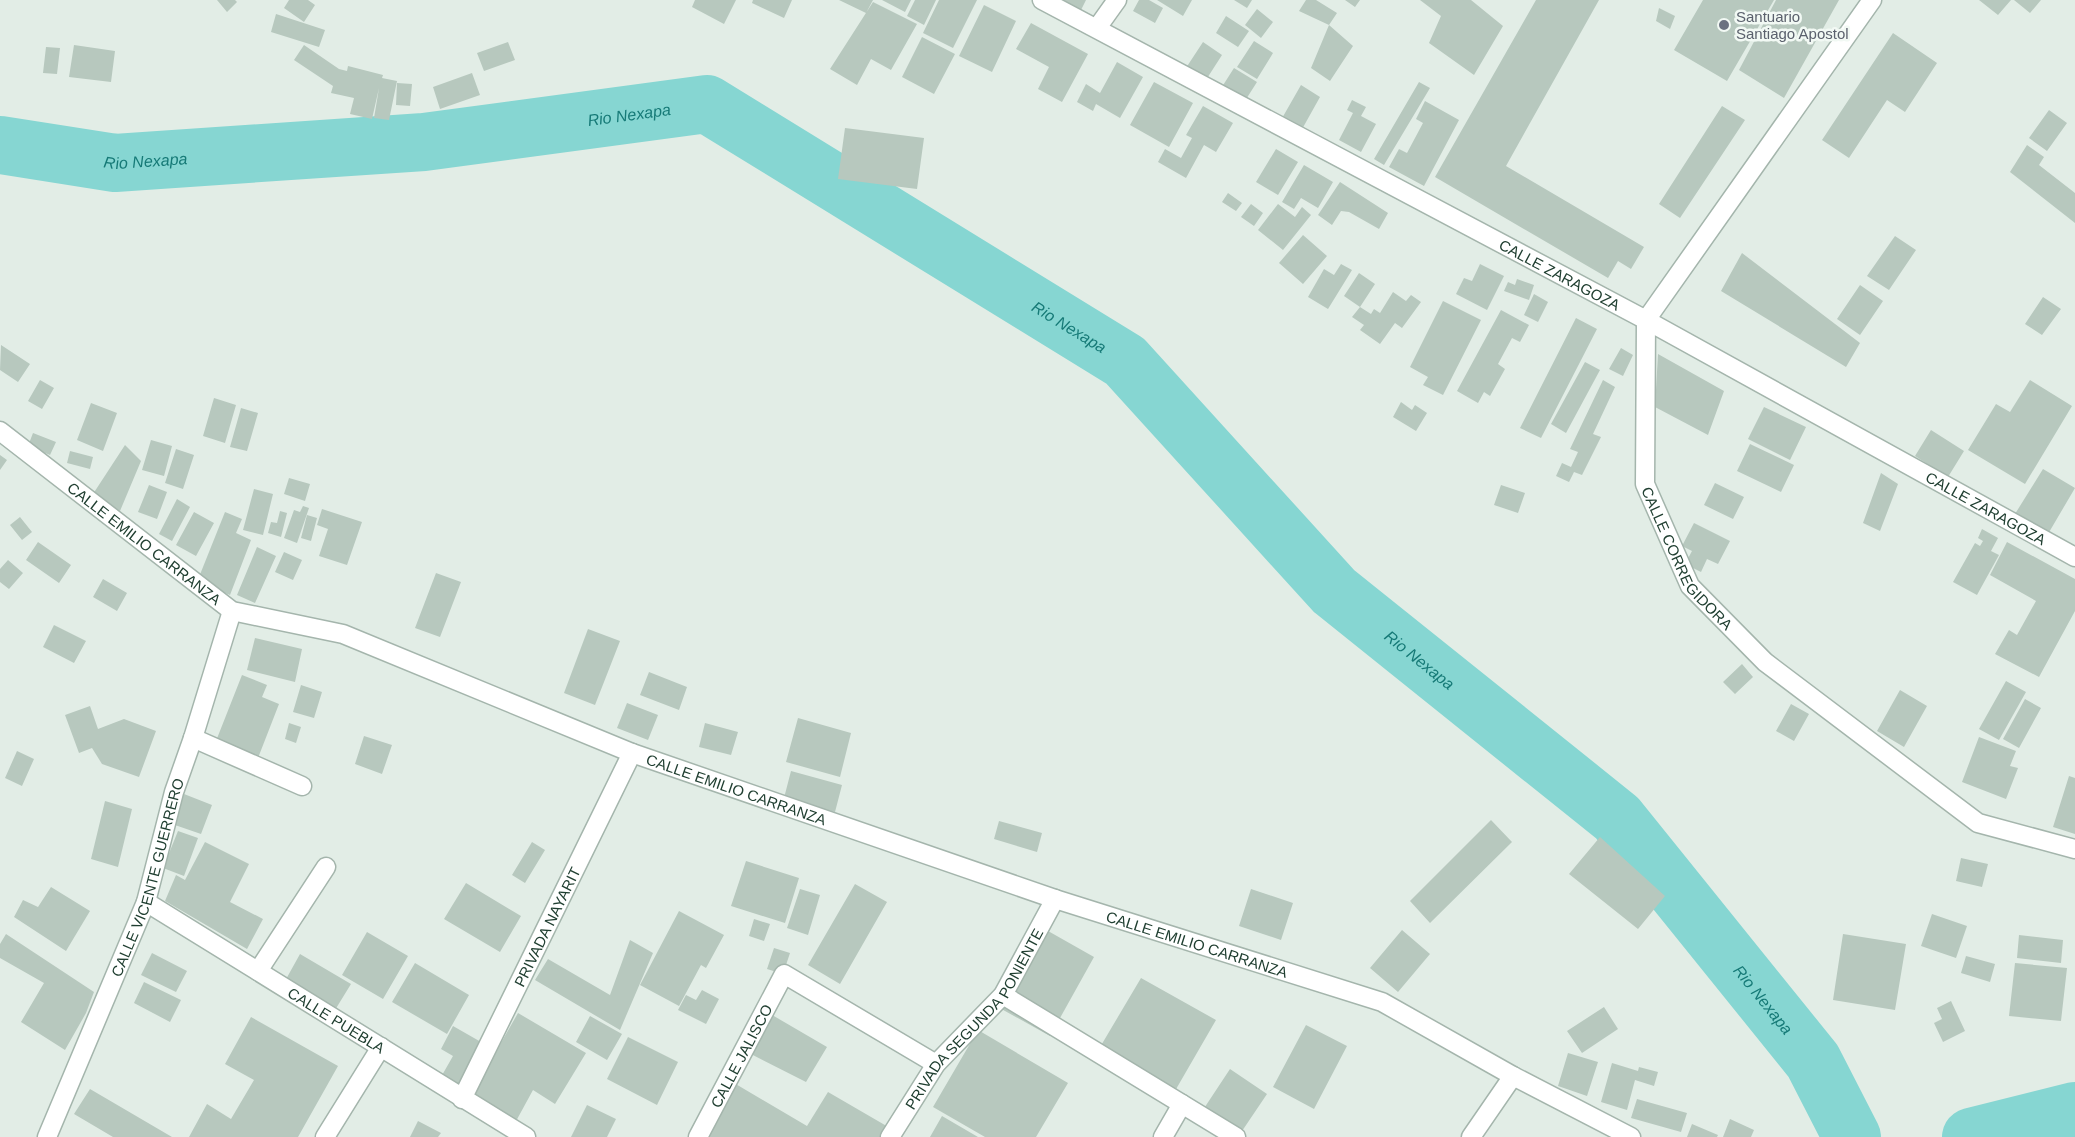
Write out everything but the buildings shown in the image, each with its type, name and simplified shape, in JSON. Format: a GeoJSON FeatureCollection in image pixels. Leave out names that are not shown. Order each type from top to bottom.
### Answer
{"type":"FeatureCollection","features":[{"type":"Feature","properties":{"kind":"street","name":"CALLE ZARAGOZA"},"geometry":{"type":"LineString","coordinates":[[1042,0],[1646,320],[2075,557]]}},
{"type":"Feature","properties":{"kind":"street"},"geometry":{"type":"LineString","coordinates":[[1097,28],[1117,0]]}},
{"type":"Feature","properties":{"kind":"street"},"geometry":{"type":"LineString","coordinates":[[1646,320],[1872,0]]}},
{"type":"Feature","properties":{"kind":"street","name":"CALLE CORREGIDORA"},"geometry":{"type":"LineString","coordinates":[[1646,320],[1644,484],[1690,586],[1765,662],[1978,823],[2075,849]]}},
{"type":"Feature","properties":{"kind":"street","name":"CALLE EMILIO CARRANZA"},"geometry":{"type":"LineString","coordinates":[[0,431],[232,611],[344,634],[632,753],[1055,899],[1382,1002],[1514,1076],[1631,1137]]}},
{"type":"Feature","properties":{"kind":"street","name":"CALLE VICENTE GUERRERO"},"geometry":{"type":"LineString","coordinates":[[47,1137],[146,902],[174,792],[232,611]]}},
{"type":"Feature","properties":{"kind":"street"},"geometry":{"type":"LineString","coordinates":[[193,738],[302,786]]}},
{"type":"Feature","properties":{"kind":"street","name":"PRIVADA NAYARIT"},"geometry":{"type":"LineString","coordinates":[[462,1099],[632,753]]}},
{"type":"Feature","properties":{"kind":"street"},"geometry":{"type":"LineString","coordinates":[[258,971],[326,867]]}},
{"type":"Feature","properties":{"kind":"street","name":"PRIVADA SEGUNDA PONIENTE"},"geometry":{"type":"LineString","coordinates":[[890,1137],[936,1064],[1003,995],[1055,899]]}},
{"type":"Feature","properties":{"kind":"street","name":"CALLE PUEBLA"},"geometry":{"type":"LineString","coordinates":[[146,902],[526,1137]]}},
{"type":"Feature","properties":{"kind":"street","name":"CALLE JALISCO"},"geometry":{"type":"LineString","coordinates":[[698,1137],[784,974],[936,1064]]}},
{"type":"Feature","properties":{"kind":"street"},"geometry":{"type":"LineString","coordinates":[[1003,995],[1236,1137]]}},
{"type":"Feature","properties":{"kind":"street"},"geometry":{"type":"LineString","coordinates":[[325,1137],[381,1047]]}},
{"type":"Feature","properties":{"kind":"street"},"geometry":{"type":"LineString","coordinates":[[1471,1137],[1514,1076]]}},
{"type":"Feature","properties":{"kind":"street"},"geometry":{"type":"LineString","coordinates":[[1163,1137],[1182,1104]]}},
{"type":"Feature","properties":{"kind":"waterway","name":"Rio Nexapa"},"geometry":{"type":"LineString","coordinates":[[0,145],[115,163],[424,142],[707,104],[1125,361],[1334,591],[1617,818],[1813,1061],[1852,1137]]}},
{"type":"Feature","properties":{"kind":"waterway","name":"Rio Nexapa"},"geometry":{"type":"LineString","coordinates":[[1971,1137],[2075,1111]]}},
{"type":"Feature","properties":{"kind":"place","name":"Santuario Santiago Apostol"},"geometry":{"type":"Point","coordinates":[1724,25]}}]}
